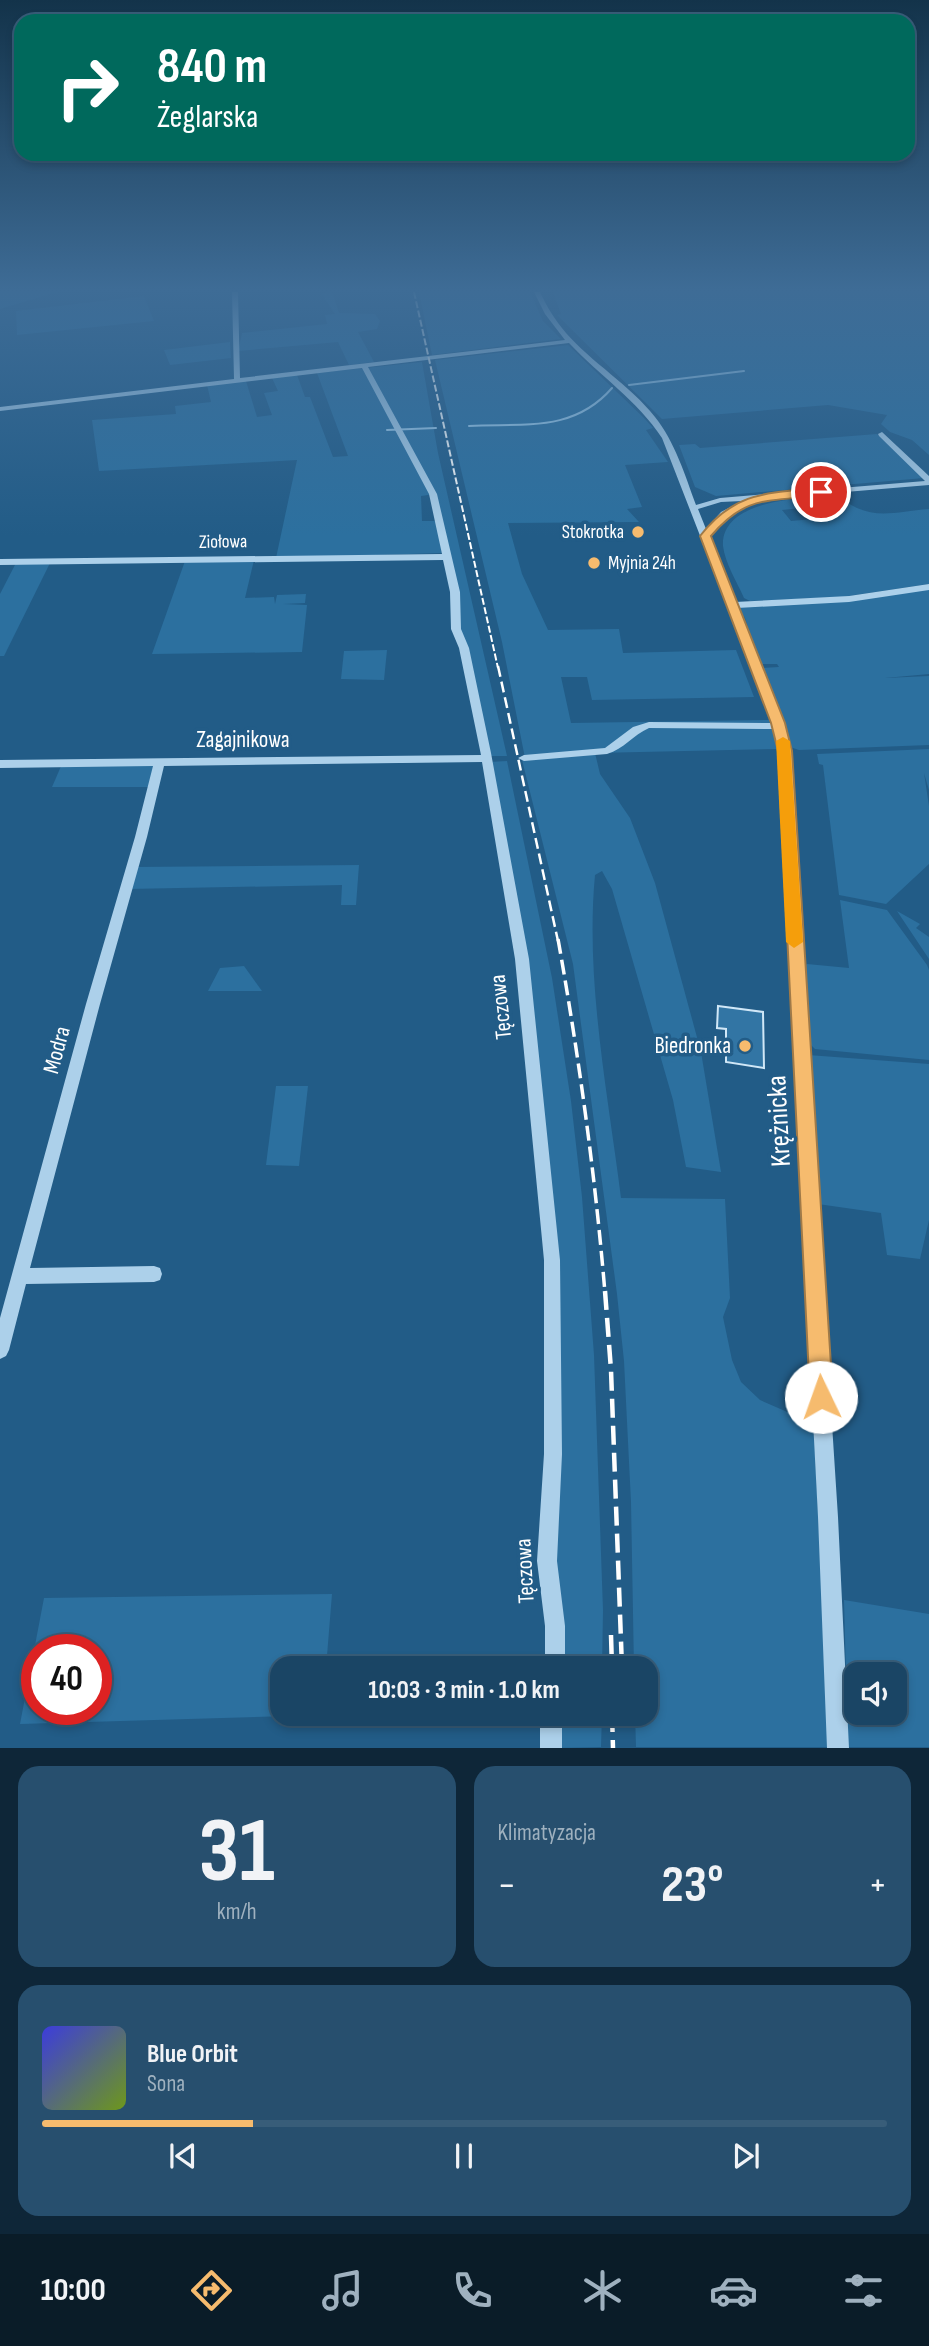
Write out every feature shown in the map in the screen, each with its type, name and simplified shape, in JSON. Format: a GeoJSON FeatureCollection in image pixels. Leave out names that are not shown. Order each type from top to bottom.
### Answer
{"type":"FeatureCollection","features":[{"type":"Feature","properties":{"kind":"street"},"geometry":{"type":"LineString","coordinates":[[237,374],[237,380]]}},
{"type":"Feature","properties":{"kind":"street"},"geometry":{"type":"LineString","coordinates":[[0,409],[295,374]]}},
{"type":"Feature","properties":{"kind":"street","name":"Tęczowa"},"geometry":{"type":"LineString","coordinates":[[368,374],[433,494],[455,592],[456,629],[464,648],[522,959],[552,1260],[553,1454],[547,1561],[555,1626],[555,1656]]}},
{"type":"Feature","properties":{"kind":"street"},"geometry":{"type":"LineString","coordinates":[[606,374],[655,421],[670,446],[688,492],[720,500]]}},
{"type":"Feature","properties":{"kind":"street"},"geometry":{"type":"LineString","coordinates":[[881,434],[929,481]]}},
{"type":"Feature","properties":{"kind":"street"},"geometry":{"type":"LineString","coordinates":[[694,508],[720,500],[929,481]]}},
{"type":"Feature","properties":{"kind":"street","name":"Krężnicka"},"geometry":{"type":"LineString","coordinates":[[688,492],[779,726],[786,761],[828,1503],[838,1748]]}},
{"type":"Feature","properties":{"kind":"street"},"geometry":{"type":"LineString","coordinates":[[694,508],[709,510],[734,507],[770,496]]}},
{"type":"Feature","properties":{"kind":"street"},"geometry":{"type":"LineString","coordinates":[[705,536],[734,507]]}},
{"type":"Feature","properties":{"kind":"street","name":"Ziołowa"},"geometry":{"type":"LineString","coordinates":[[0,562],[446,557]]}},
{"type":"Feature","properties":{"kind":"street"},"geometry":{"type":"LineString","coordinates":[[732,605],[849,599],[929,587]]}},
{"type":"Feature","properties":{"kind":"street"},"geometry":{"type":"LineString","coordinates":[[524,758],[607,751],[616,748],[641,727],[649,725],[779,726]]}},
{"type":"Feature","properties":{"kind":"street","name":"Zagajnikowa"},"geometry":{"type":"LineString","coordinates":[[0,764],[486,758]]}},
{"type":"Feature","properties":{"kind":"street","name":"Modra"},"geometry":{"type":"LineString","coordinates":[[0,1350],[141,837],[159,762]]}},
{"type":"Feature","properties":{"kind":"street"},"geometry":{"type":"LineString","coordinates":[[21,1276],[154,1274]]}},
{"type":"Feature","properties":{"kind":"street"},"geometry":{"type":"LineString","coordinates":[[551,1726],[551,1748]]}},
{"type":"Feature","properties":{"kind":"shaded area"},"geometry":{"type":"Polygon","coordinates":[[[317,374],[424,374],[438,453],[507,756],[489,756],[458,628],[435,494],[421,496],[422,521],[436,521],[442,553],[276,558],[297,460],[99,471],[92,420],[176,414],[175,406],[211,402],[207,385],[246,381],[257,417],[272,415],[264,393],[278,391],[272,378],[297,375],[305,397],[310,397],[333,457],[348,456],[317,374]]]}},
{"type":"Feature","properties":{"kind":"shaded area"},"geometry":{"type":"Polygon","coordinates":[[[438,374],[598,374],[644,418],[653,428],[646,430],[668,462],[625,465],[642,507],[627,509],[639,522],[508,523],[522,574],[548,630],[619,629],[623,653],[736,650],[754,697],[592,700],[587,677],[561,677],[571,723],[769,720],[778,749],[595,753],[600,774],[630,818],[655,883],[701,1052],[721,1172],[686,1167],[673,1100],[612,889],[602,871],[595,875],[595,996],[621,1198],[725,1199],[730,1298],[723,1317],[732,1360],[741,1382],[760,1400],[792,1414],[813,1415],[830,1747],[636,1747],[635,1726],[658,1726],[658,1656],[634,1656],[631,1502],[624,1361],[617,1294],[573,964],[522,760],[525,758],[502,642],[438,374]]]}},
{"type":"Feature","properties":{"kind":"shaded area"},"geometry":{"type":"Polygon","coordinates":[[[616,374],[929,374],[929,455],[912,440],[890,432],[881,424],[887,415],[828,405],[662,419],[616,374]]]}},
{"type":"Feature","properties":{"kind":"shaded area"},"geometry":{"type":"Polygon","coordinates":[[[877,434],[924,478],[716,496],[695,487],[679,445],[695,444],[700,448],[877,434]]]}},
{"type":"Feature","properties":{"kind":"shaded area"},"geometry":{"type":"Polygon","coordinates":[[[839,496],[850,504],[871,512],[929,509],[929,584],[842,597],[750,601],[744,598],[724,552],[724,534],[730,524],[748,510],[794,499],[801,508],[782,510],[791,521],[813,519],[798,499],[815,513],[839,515],[844,509],[837,500],[829,497],[839,496]]]}},
{"type":"Feature","properties":{"kind":"shaded area"},"geometry":{"type":"Polygon","coordinates":[[[254,560],[245,598],[274,597],[275,604],[277,595],[306,594],[305,603],[283,604],[307,605],[302,652],[152,654],[185,561],[254,560]]]}},
{"type":"Feature","properties":{"kind":"shaded area"},"geometry":{"type":"Polygon","coordinates":[[[16,563],[50,563],[4,656],[0,656],[0,594],[16,563]]]}},
{"type":"Feature","properties":{"kind":"shaded area"},"geometry":{"type":"Polygon","coordinates":[[[929,589],[929,674],[885,678],[929,676],[929,745],[799,750],[790,747],[760,668],[779,667],[777,664],[759,664],[745,618],[739,609],[929,589]]]}},
{"type":"Feature","properties":{"kind":"shaded area"},"geometry":{"type":"Polygon","coordinates":[[[387,650],[384,680],[341,679],[344,651],[387,650]]]}},
{"type":"Feature","properties":{"kind":"shaded area"},"geometry":{"type":"Polygon","coordinates":[[[929,749],[929,790],[924,773],[929,806],[929,864],[886,904],[839,895],[823,765],[819,764],[817,754],[929,749]]]}},
{"type":"Feature","properties":{"kind":"shaded area"},"geometry":{"type":"Polygon","coordinates":[[[507,761],[552,978],[571,1101],[582,1197],[594,1355],[602,1656],[558,1656],[552,1566],[556,1260],[489,762],[507,761]]]}},
{"type":"Feature","properties":{"kind":"shaded area"},"geometry":{"type":"Polygon","coordinates":[[[151,763],[155,767],[151,787],[52,787],[62,764],[151,763]]]}},
{"type":"Feature","properties":{"kind":"shaded area"},"geometry":{"type":"Polygon","coordinates":[[[359,865],[356,905],[341,905],[342,885],[127,889],[134,867],[359,865]]]}},
{"type":"Feature","properties":{"kind":"shaded area"},"geometry":{"type":"Polygon","coordinates":[[[840,900],[887,910],[927,965],[929,1060],[815,1049],[807,1041],[800,970],[807,964],[849,968],[840,900]]]}},
{"type":"Feature","properties":{"kind":"shaded area"},"geometry":{"type":"Polygon","coordinates":[[[897,911],[920,924],[916,928],[929,937],[929,959],[897,911]]]}},
{"type":"Feature","properties":{"kind":"shaded area"},"geometry":{"type":"Polygon","coordinates":[[[244,966],[262,991],[208,991],[220,968],[244,966]]]}},
{"type":"Feature","properties":{"kind":"shaded area"},"geometry":{"type":"Polygon","coordinates":[[[808,1055],[929,1064],[929,1220],[920,1259],[887,1255],[881,1213],[818,1204],[808,1055]]]}},
{"type":"Feature","properties":{"kind":"shaded area"},"geometry":{"type":"Polygon","coordinates":[[[276,1086],[308,1086],[299,1166],[266,1165],[276,1086]]]}},
{"type":"Feature","properties":{"kind":"shaded area"},"geometry":{"type":"Polygon","coordinates":[[[332,1594],[327,1656],[270,1656],[270,1717],[112,1721],[112,1634],[37,1634],[44,1598],[332,1594]]]}},
{"type":"Feature","properties":{"kind":"shaded area"},"geometry":{"type":"Polygon","coordinates":[[[844,1600],[929,1614],[929,1747],[848,1747],[847,1725],[907,1725],[907,1662],[846,1662],[844,1600]]]}},
{"type":"Feature","properties":{"kind":"shaded area"},"geometry":{"type":"Polygon","coordinates":[[[556,1726],[602,1726],[601,1747],[555,1748],[556,1726]]]}},
{"type":"Feature","properties":{"kind":"building","name":"Biedronka"},"geometry":{"type":"Polygon","coordinates":[[[718,1006],[763,1012],[764,1068],[726,1062],[726,1029],[717,1028],[718,1006]]]}},
{"type":"Feature","properties":{"kind":"waterway"},"geometry":{"type":"LineString","coordinates":[[629,385],[723,374]]}},
{"type":"Feature","properties":{"kind":"waterway"},"geometry":{"type":"LineString","coordinates":[[469,426],[528,425],[564,419],[597,402],[612,388]]}},
{"type":"Feature","properties":{"kind":"waterway"},"geometry":{"type":"LineString","coordinates":[[387,430],[436,428]]}},
{"type":"Feature","properties":{"kind":"railway"},"geometry":{"type":"LineString","coordinates":[[432,374],[498,668]]}},
{"type":"Feature","properties":{"kind":"railway"},"geometry":{"type":"LineString","coordinates":[[498,666],[558,941]]}},
{"type":"Feature","properties":{"kind":"railway"},"geometry":{"type":"LineString","coordinates":[[558,939],[586,1116],[605,1293]]}},
{"type":"Feature","properties":{"kind":"railway"},"geometry":{"type":"LineString","coordinates":[[605,1291],[611,1370],[622,1656]]}},
{"type":"Feature","properties":{"kind":"railway"},"geometry":{"type":"LineString","coordinates":[[611,1635],[612,1656]]}},
{"type":"Feature","properties":{"kind":"railway"},"geometry":{"type":"LineString","coordinates":[[612,1726],[613,1748]]}},
{"type":"Feature","properties":{"kind":"slow traffic"},"geometry":{"type":"LineString","coordinates":[[783,741],[794,942]]}},
{"type":"Feature","properties":{"kind":"place","name":"Stokrotka"},"geometry":{"type":"Point","coordinates":[638,532]}},
{"type":"Feature","properties":{"kind":"place","name":"Myjnia 24h"},"geometry":{"type":"Point","coordinates":[594,563]}},
{"type":"Feature","properties":{"kind":"place","name":"Biedronka"},"geometry":{"type":"Point","coordinates":[745,1046]}},
{"type":"Feature","properties":{"kind":"route"},"geometry":{"type":"LineString","coordinates":[[821,492],[770,496],[739,505],[724,514],[705,536],[778,723],[785,751],[821,1397]]}}]}
